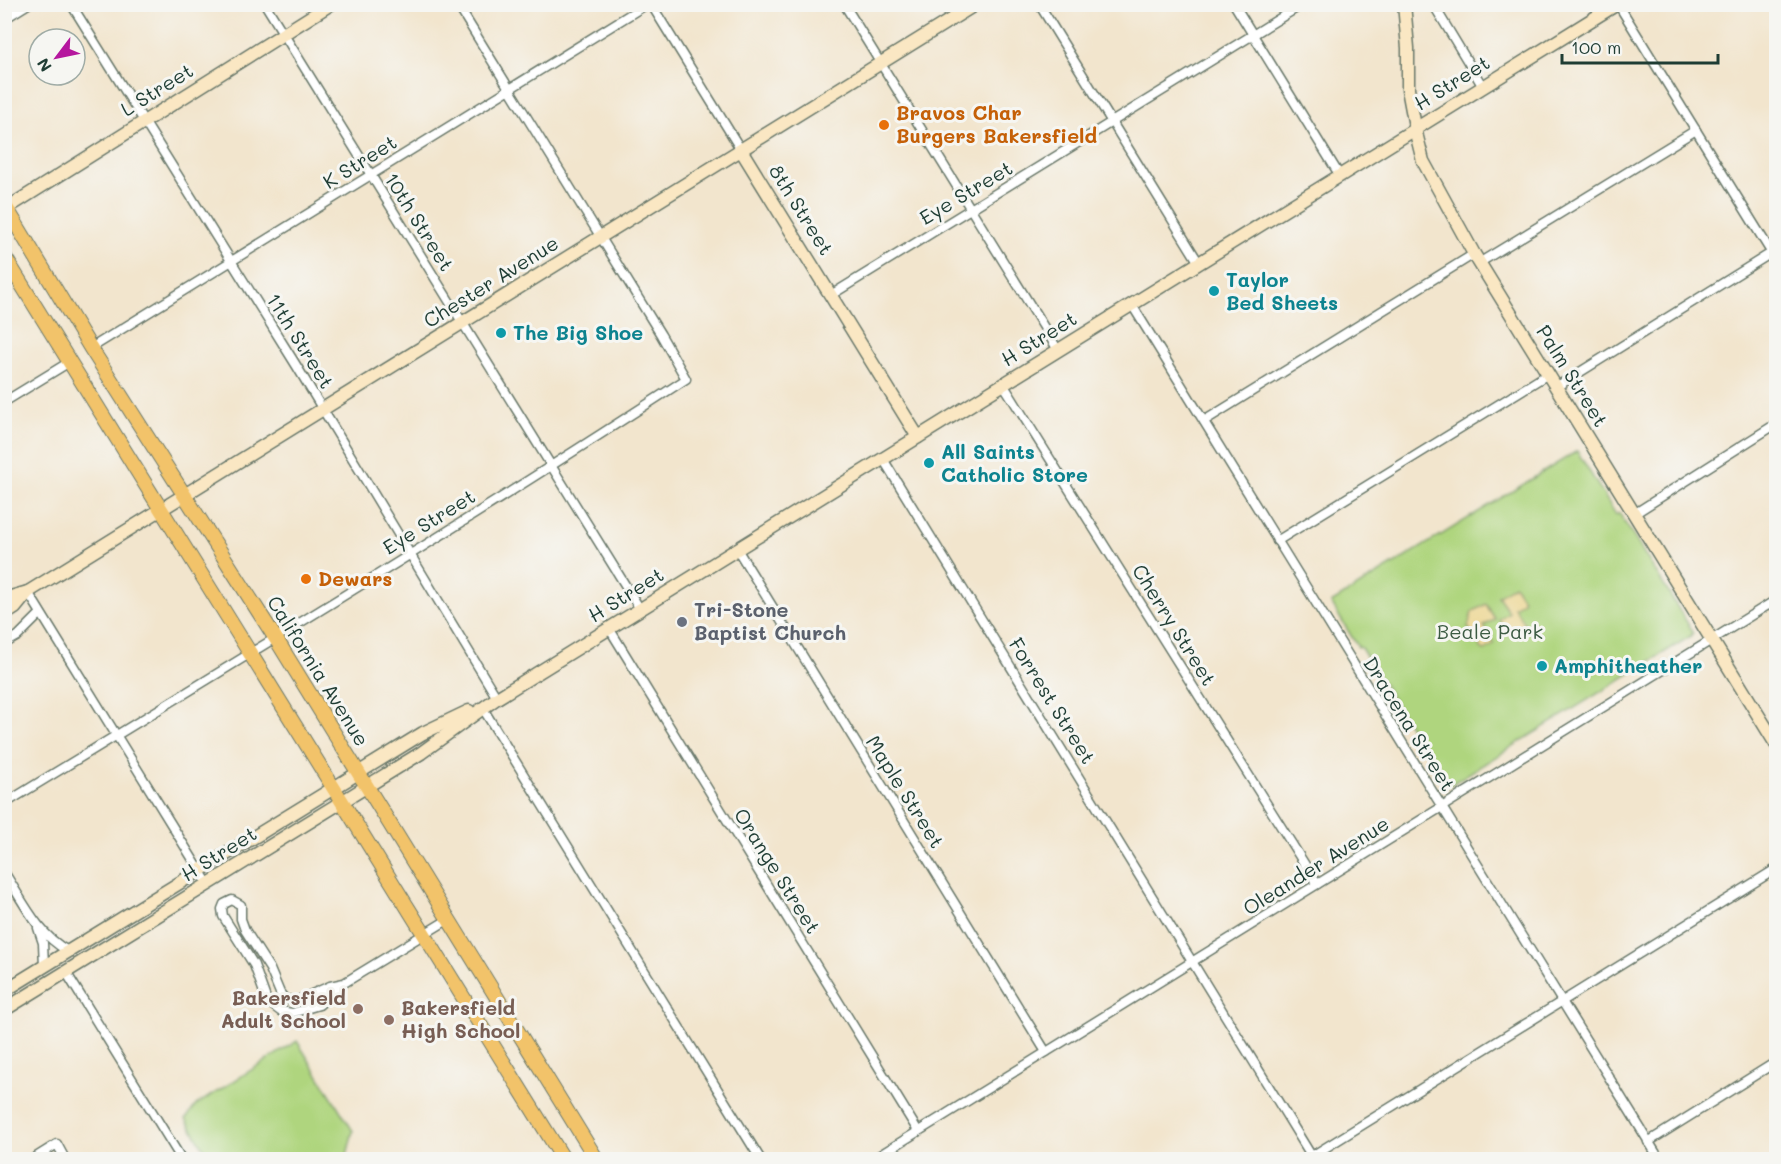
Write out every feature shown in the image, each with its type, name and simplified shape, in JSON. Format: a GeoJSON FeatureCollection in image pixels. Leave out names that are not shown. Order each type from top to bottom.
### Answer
{"type":"FeatureCollection","features":[{"type":"Feature","properties":{"kind":"main road","name":"California Avenue"},"geometry":{"type":"LineString","coordinates":[[5,207],[91,348],[276,639],[597,1160]]}},
{"type":"Feature","properties":{"kind":"main road"},"geometry":{"type":"LineString","coordinates":[[4,256],[564,1160]]}},
{"type":"Feature","properties":{"kind":"street"},"geometry":{"type":"LineString","coordinates":[[4,19],[27,4]]}},
{"type":"Feature","properties":{"kind":"street","name":"11th Street"},"geometry":{"type":"LineString","coordinates":[[71,4],[497,698]]}},
{"type":"Feature","properties":{"kind":"street","name":"10th Street"},"geometry":{"type":"LineString","coordinates":[[265,4],[640,609]]}},
{"type":"Feature","properties":{"kind":"street","name":"L Street"},"geometry":{"type":"LineString","coordinates":[[5,207],[332,4]]}},
{"type":"Feature","properties":{"kind":"street"},"geometry":{"type":"LineString","coordinates":[[457,4],[601,237]]}},
{"type":"Feature","properties":{"kind":"street","name":"K Street"},"geometry":{"type":"LineString","coordinates":[[91,348],[649,4]]}},
{"type":"Feature","properties":{"kind":"street","name":"8th Street"},"geometry":{"type":"LineString","coordinates":[[649,4],[918,437]]}},
{"type":"Feature","properties":{"kind":"street"},"geometry":{"type":"LineString","coordinates":[[844,4],[1058,350]]}},
{"type":"Feature","properties":{"kind":"street","name":"Chester Avenue"},"geometry":{"type":"LineString","coordinates":[[4,600],[28,592],[976,4]]}},
{"type":"Feature","properties":{"kind":"street"},"geometry":{"type":"LineString","coordinates":[[1039,4],[1199,263]]}},
{"type":"Feature","properties":{"kind":"street"},"geometry":{"type":"LineString","coordinates":[[1234,4],[1340,176]]}},
{"type":"Feature","properties":{"kind":"street","name":"Eye Street"},"geometry":{"type":"LineString","coordinates":[[831,296],[1303,4]]}},
{"type":"Feature","properties":{"kind":"street","name":"Palm Street"},"geometry":{"type":"LineString","coordinates":[[1404,4],[1408,89],[1423,161],[1430,175],[1477,259],[1776,744]]}},
{"type":"Feature","properties":{"kind":"street"},"geometry":{"type":"LineString","coordinates":[[1433,4],[1483,87]]}},
{"type":"Feature","properties":{"kind":"street"},"geometry":{"type":"LineString","coordinates":[[1556,387],[1775,255],[1618,4]]}},
{"type":"Feature","properties":{"kind":"street","name":"H Street"},"geometry":{"type":"LineString","coordinates":[[4,1010],[421,753],[482,707],[1618,4]]}},
{"type":"Feature","properties":{"kind":"street"},"geometry":{"type":"LineString","coordinates":[[1204,421],[1696,130]]}},
{"type":"Feature","properties":{"kind":"street","name":"Eye Street"},"geometry":{"type":"LineString","coordinates":[[4,804],[276,639],[686,379],[601,237]]}},
{"type":"Feature","properties":{"kind":"street","name":"Dracena Street"},"geometry":{"type":"LineString","coordinates":[[1131,305],[1660,1160]]}},
{"type":"Feature","properties":{"kind":"street"},"geometry":{"type":"LineString","coordinates":[[4,402],[71,361]]}},
{"type":"Feature","properties":{"kind":"street"},"geometry":{"type":"LineString","coordinates":[[1277,541],[1548,374]]}},
{"type":"Feature","properties":{"kind":"street","name":"Cherry Street"},"geometry":{"type":"LineString","coordinates":[[1003,384],[1317,884]]}},
{"type":"Feature","properties":{"kind":"street"},"geometry":{"type":"LineString","coordinates":[[1634,514],[1776,424]]}},
{"type":"Feature","properties":{"kind":"street","name":"Forrest Street"},"geometry":{"type":"LineString","coordinates":[[883,459],[1313,1158]]}},
{"type":"Feature","properties":{"kind":"street","name":"Maple Street"},"geometry":{"type":"LineString","coordinates":[[736,549],[1046,1052]]}},
{"type":"Feature","properties":{"kind":"street"},"geometry":{"type":"LineString","coordinates":[[28,592],[208,884]]}},
{"type":"Feature","properties":{"kind":"street","name":"Chester Avenue"},"geometry":{"type":"LineString","coordinates":[[4,615],[15,608],[28,592]]}},
{"type":"Feature","properties":{"kind":"street","name":"Oleander Avenue"},"geometry":{"type":"LineString","coordinates":[[872,1160],[1776,600]]}},
{"type":"Feature","properties":{"kind":"street"},"geometry":{"type":"LineString","coordinates":[[4,644],[18,636],[40,614]]}},
{"type":"Feature","properties":{"kind":"street","name":"Orange Street"},"geometry":{"type":"LineString","coordinates":[[609,628],[918,1131]]}},
{"type":"Feature","properties":{"kind":"street"},"geometry":{"type":"LineString","coordinates":[[482,707],[761,1160]]}},
{"type":"Feature","properties":{"kind":"street","name":"H Street"},"geometry":{"type":"LineString","coordinates":[[4,991],[430,729],[482,707]]}},
{"type":"Feature","properties":{"kind":"street"},"geometry":{"type":"LineString","coordinates":[[1313,1158],[1776,869]]}},
{"type":"Feature","properties":{"kind":"street"},"geometry":{"type":"LineString","coordinates":[[4,872],[36,922],[50,939],[68,951]]}},
{"type":"Feature","properties":{"kind":"street"},"geometry":{"type":"LineString","coordinates":[[344,983],[330,986],[296,1001],[285,999],[279,993],[270,969],[243,926],[241,905],[232,900],[224,903],[223,916],[254,965],[265,996],[275,1008],[292,1013],[313,1008],[344,983],[449,919]]}},
{"type":"Feature","properties":{"kind":"street"},"geometry":{"type":"LineString","coordinates":[[123,917],[104,936],[70,960],[66,972],[182,1160]]}},
{"type":"Feature","properties":{"kind":"street"},"geometry":{"type":"LineString","coordinates":[[36,922],[43,944],[44,966]]}},
{"type":"Feature","properties":{"kind":"street"},"geometry":{"type":"LineString","coordinates":[[1648,1142],[1776,1062]]}},
{"type":"Feature","properties":{"kind":"street"},"geometry":{"type":"LineString","coordinates":[[33,1159],[57,1144],[64,1157]]}},
{"type":"Feature","properties":{"kind":"green space","name":"Beale Park"},"geometry":{"type":"Polygon","coordinates":[[[1577,451],[1616,515],[1619,513],[1693,632],[1691,636],[1447,787],[1331,603],[1577,451]]]}},
{"type":"Feature","properties":{"kind":"green space"},"geometry":{"type":"Polygon","coordinates":[[[297,1041],[353,1131],[347,1155],[340,1160],[210,1159],[186,1119],[196,1105],[297,1041]]]}},
{"type":"Feature","properties":{"kind":"sand"},"geometry":{"type":"Polygon","coordinates":[[[1514,585],[1524,600],[1514,607],[1525,625],[1509,635],[1499,619],[1509,612],[1498,596],[1514,585]]]}},
{"type":"Feature","properties":{"kind":"sand"},"geometry":{"type":"Polygon","coordinates":[[[1486,604],[1495,619],[1484,626],[1494,644],[1484,651],[1468,627],[1472,612],[1486,604]]]}},
{"type":"Feature","properties":{"kind":"place","name":"Bravos Char Burgers Bakersfield"},"geometry":{"type":"Point","coordinates":[884,125]}},
{"type":"Feature","properties":{"kind":"place","name":"Taylor Bed Sheets"},"geometry":{"type":"Point","coordinates":[1214,291]}},
{"type":"Feature","properties":{"kind":"place","name":"The Big Shoe"},"geometry":{"type":"Point","coordinates":[501,333]}},
{"type":"Feature","properties":{"kind":"place","name":"All Saints Catholic Store"},"geometry":{"type":"Point","coordinates":[929,463]}},
{"type":"Feature","properties":{"kind":"place","name":"Dewars"},"geometry":{"type":"Point","coordinates":[306,579]}},
{"type":"Feature","properties":{"kind":"place","name":"Tri-Stone Baptist Church"},"geometry":{"type":"Point","coordinates":[682,622]}},
{"type":"Feature","properties":{"kind":"place","name":"Amphitheather"},"geometry":{"type":"Point","coordinates":[1542,666]}},
{"type":"Feature","properties":{"kind":"place","name":"Bakersfield Adult School"},"geometry":{"type":"Point","coordinates":[358,1009]}},
{"type":"Feature","properties":{"kind":"place","name":"Bakersfield High School"},"geometry":{"type":"Point","coordinates":[389,1020]}}]}
